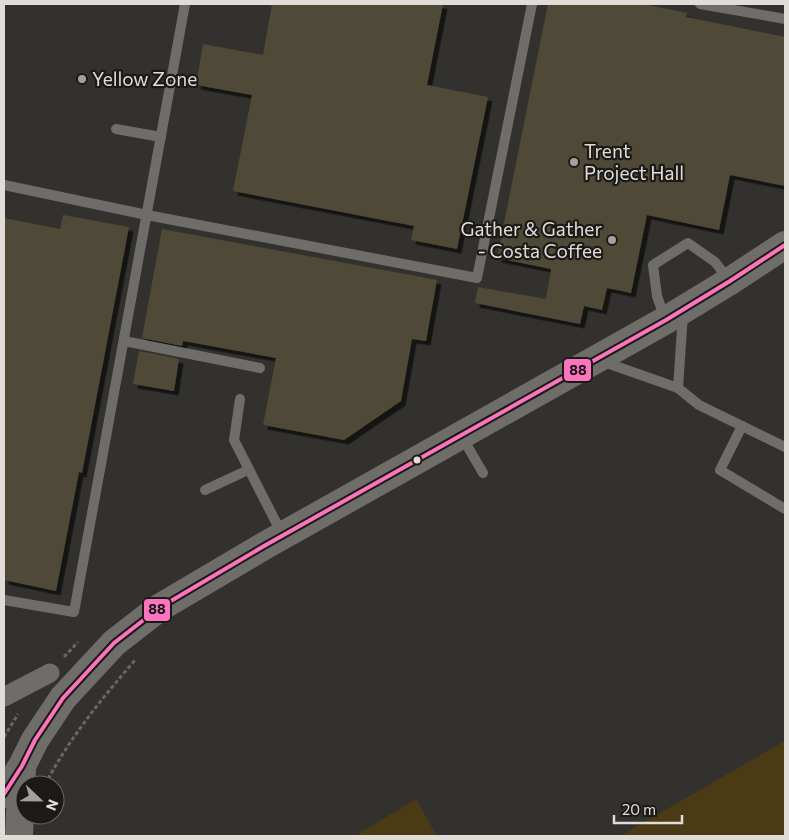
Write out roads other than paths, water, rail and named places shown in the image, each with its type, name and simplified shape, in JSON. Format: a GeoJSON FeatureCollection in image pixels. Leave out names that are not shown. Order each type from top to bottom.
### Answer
{"type":"FeatureCollection","features":[{"type":"Feature","properties":{"kind":"street"},"geometry":{"type":"LineString","coordinates":[[4,794],[22,766],[35,740],[63,698],[114,643],[159,608],[282,535],[596,360],[730,282],[785,246]]}},
{"type":"Feature","properties":{"kind":"street"},"geometry":{"type":"LineString","coordinates":[[4,697],[50,672]]}},
{"type":"Feature","properties":{"kind":"street"},"geometry":{"type":"LineString","coordinates":[[19,836],[22,766]]}},
{"type":"Feature","properties":{"kind":"lane"},"geometry":{"type":"LineString","coordinates":[[4,600],[74,612],[185,4]]}},
{"type":"Feature","properties":{"kind":"lane"},"geometry":{"type":"LineString","coordinates":[[4,184],[147,215],[477,278],[532,4]]}},
{"type":"Feature","properties":{"kind":"lane"},"geometry":{"type":"LineString","coordinates":[[700,4],[785,19]]}},
{"type":"Feature","properties":{"kind":"lane"},"geometry":{"type":"LineString","coordinates":[[116,129],[161,136]]}},
{"type":"Feature","properties":{"kind":"lane"},"geometry":{"type":"LineString","coordinates":[[678,388],[674,314],[657,296],[653,265],[688,244],[715,262],[730,282]]}},
{"type":"Feature","properties":{"kind":"lane"},"geometry":{"type":"LineString","coordinates":[[124,341],[260,368]]}},
{"type":"Feature","properties":{"kind":"lane"},"geometry":{"type":"LineString","coordinates":[[596,360],[678,388],[700,405],[785,447]]}},
{"type":"Feature","properties":{"kind":"lane"},"geometry":{"type":"LineString","coordinates":[[240,399],[234,440],[282,535]]}},
{"type":"Feature","properties":{"kind":"lane"},"geometry":{"type":"LineString","coordinates":[[742,426],[720,470],[785,509]]}},
{"type":"Feature","properties":{"kind":"lane"},"geometry":{"type":"LineString","coordinates":[[461,435],[483,473]]}},
{"type":"Feature","properties":{"kind":"lane"},"geometry":{"type":"LineString","coordinates":[[205,490],[248,470]]}},
{"type":"Feature","properties":{"kind":"place","name":"Yellow Zone"},"geometry":{"type":"Point","coordinates":[82,79]}},
{"type":"Feature","properties":{"kind":"place","name":"Trent Project Hall"},"geometry":{"type":"Point","coordinates":[574,162]}},
{"type":"Feature","properties":{"kind":"place","name":"Gather & Gather - Costa Coffee"},"geometry":{"type":"Point","coordinates":[612,240]}}]}
